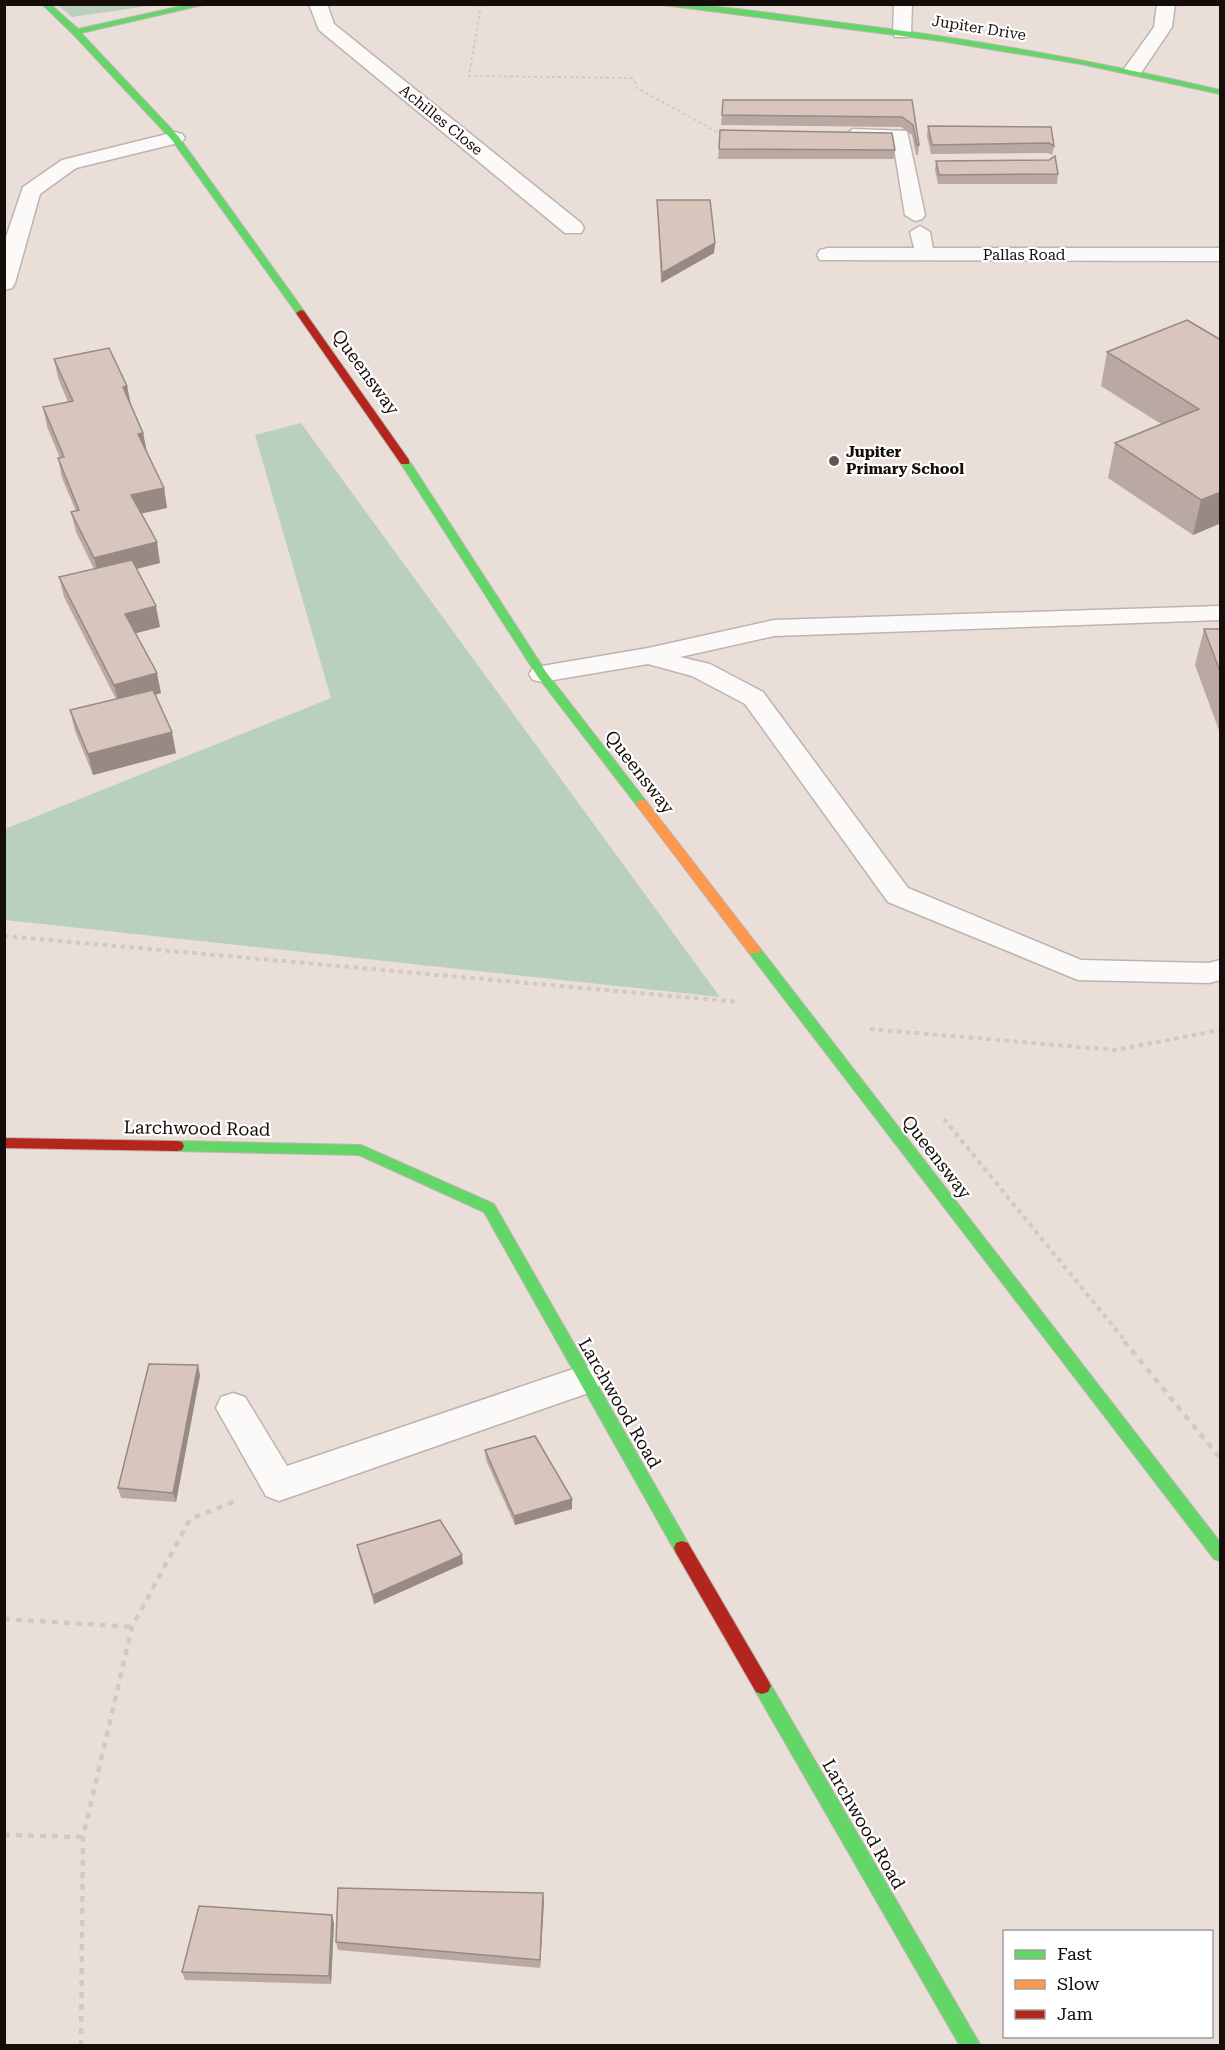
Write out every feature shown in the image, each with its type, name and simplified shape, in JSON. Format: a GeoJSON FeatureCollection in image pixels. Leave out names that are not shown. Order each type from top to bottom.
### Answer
{"type":"FeatureCollection","features":[{"type":"Feature","properties":{"kind":"main road","name":"Queensway"},"geometry":{"type":"LineString","coordinates":[[45,4],[76,32],[175,138],[379,421],[542,674],[1221,1554]]}},
{"type":"Feature","properties":{"kind":"main road"},"geometry":{"type":"LineString","coordinates":[[76,32],[204,4]]}},
{"type":"Feature","properties":{"kind":"main road","name":"Jupiter Drive"},"geometry":{"type":"LineString","coordinates":[[659,4],[902,33],[1134,69],[1221,92]]}},
{"type":"Feature","properties":{"kind":"main road","name":"Larchwood Road"},"geometry":{"type":"LineString","coordinates":[[4,1143],[360,1150],[489,1208],[585,1380],[972,2046]]}},
{"type":"Feature","properties":{"kind":"street","name":"Achilles Close"},"geometry":{"type":"LineString","coordinates":[[318,4],[326,26],[573,228]]}},
{"type":"Feature","properties":{"kind":"street"},"geometry":{"type":"LineString","coordinates":[[902,33],[903,4]]}},
{"type":"Feature","properties":{"kind":"street"},"geometry":{"type":"LineString","coordinates":[[1134,69],[1163,27],[1166,4]]}},
{"type":"Feature","properties":{"kind":"street"},"geometry":{"type":"LineString","coordinates":[[4,283],[30,191],[69,164],[175,138]]}},
{"type":"Feature","properties":{"kind":"street","name":"Pallas Road"},"geometry":{"type":"LineString","coordinates":[[828,255],[1221,255]]}},
{"type":"Feature","properties":{"kind":"lane"},"geometry":{"type":"LineString","coordinates":[[833,134],[901,135],[924,255]]}},
{"type":"Feature","properties":{"kind":"lane"},"geometry":{"type":"LineString","coordinates":[[906,163],[930,162]]}},
{"type":"Feature","properties":{"kind":"lane"},"geometry":{"type":"LineString","coordinates":[[542,674],[648,656],[774,628],[1221,614]]}},
{"type":"Feature","properties":{"kind":"lane"},"geometry":{"type":"LineString","coordinates":[[648,656],[701,670],[754,698],[898,895],[1078,970],[1209,973],[1221,970]]}},
{"type":"Feature","properties":{"kind":"lane"},"geometry":{"type":"LineString","coordinates":[[233,1408],[279,1485],[585,1380]]}},
{"type":"Feature","properties":{"kind":"path"},"geometry":{"type":"LineString","coordinates":[[481,4],[469,76],[633,78],[637,87],[720,133]]}},
{"type":"Feature","properties":{"kind":"path"},"geometry":{"type":"LineString","coordinates":[[4,936],[754,1004],[790,994]]}},
{"type":"Feature","properties":{"kind":"path"},"geometry":{"type":"LineString","coordinates":[[864,1020],[878,1038]]}},
{"type":"Feature","properties":{"kind":"path"},"geometry":{"type":"LineString","coordinates":[[826,1043],[871,1029],[1115,1050],[1221,1030]]}},
{"type":"Feature","properties":{"kind":"path"},"geometry":{"type":"LineString","coordinates":[[938,1111],[1221,1458]]}},
{"type":"Feature","properties":{"kind":"path"},"geometry":{"type":"LineString","coordinates":[[81,2046],[83,1837],[132,1627],[190,1519],[279,1485]]}},
{"type":"Feature","properties":{"kind":"path"},"geometry":{"type":"LineString","coordinates":[[4,1619],[132,1627]]}},
{"type":"Feature","properties":{"kind":"path"},"geometry":{"type":"LineString","coordinates":[[4,1835],[83,1837]]}},
{"type":"Feature","properties":{"kind":"green space"},"geometry":{"type":"Polygon","coordinates":[[[58,5],[155,5],[72,17],[58,5]]]}},
{"type":"Feature","properties":{"kind":"green space"},"geometry":{"type":"Polygon","coordinates":[[[301,423],[720,997],[5,920],[5,829],[331,698],[255,435],[301,423]]]}},
{"type":"Feature","properties":{"kind":"building"},"geometry":{"type":"Polygon","coordinates":[[[723,100],[912,100],[919,145],[917,145],[913,125],[902,117],[722,115],[723,100]]]}},
{"type":"Feature","properties":{"kind":"building"},"geometry":{"type":"Polygon","coordinates":[[[928,126],[1051,127],[1054,146],[1049,143],[932,145],[928,126]]]}},
{"type":"Feature","properties":{"kind":"building"},"geometry":{"type":"Polygon","coordinates":[[[720,130],[892,133],[895,150],[719,149],[720,130]]]}},
{"type":"Feature","properties":{"kind":"building"},"geometry":{"type":"Polygon","coordinates":[[[1055,156],[1058,174],[939,175],[936,161],[1049,160],[1055,156]]]}},
{"type":"Feature","properties":{"kind":"building"},"geometry":{"type":"Polygon","coordinates":[[[657,200],[710,200],[715,243],[662,273],[657,200]]]}},
{"type":"Feature","properties":{"kind":"building"},"geometry":{"type":"Polygon","coordinates":[[[1187,320],[1221,340],[1221,492],[1201,500],[1115,443],[1199,409],[1107,352],[1187,320]]]}},
{"type":"Feature","properties":{"kind":"building"},"geometry":{"type":"Polygon","coordinates":[[[109,348],[127,386],[123,387],[143,433],[138,434],[164,488],[131,495],[157,542],[94,558],[71,512],[79,510],[58,458],[64,457],[43,407],[73,401],[54,359],[109,348]]]}},
{"type":"Feature","properties":{"kind":"building"},"geometry":{"type":"Polygon","coordinates":[[[132,560],[156,606],[125,614],[157,673],[114,685],[59,577],[132,560]]]}},
{"type":"Feature","properties":{"kind":"building"},"geometry":{"type":"Polygon","coordinates":[[[1204,629],[1221,629],[1221,674],[1204,629]]]}},
{"type":"Feature","properties":{"kind":"building"},"geometry":{"type":"Polygon","coordinates":[[[153,690],[172,732],[88,754],[70,710],[153,690]]]}},
{"type":"Feature","properties":{"kind":"building"},"geometry":{"type":"Polygon","coordinates":[[[149,1364],[198,1365],[173,1493],[118,1488],[149,1364]]]}},
{"type":"Feature","properties":{"kind":"building"},"geometry":{"type":"Polygon","coordinates":[[[535,1436],[572,1499],[514,1516],[485,1450],[535,1436]]]}},
{"type":"Feature","properties":{"kind":"building"},"geometry":{"type":"Polygon","coordinates":[[[440,1520],[462,1555],[373,1595],[357,1545],[440,1520]]]}},
{"type":"Feature","properties":{"kind":"building"},"geometry":{"type":"Polygon","coordinates":[[[338,1888],[543,1893],[540,1960],[336,1942],[338,1888]]]}},
{"type":"Feature","properties":{"kind":"building"},"geometry":{"type":"Polygon","coordinates":[[[199,1906],[332,1915],[329,1976],[182,1972],[199,1906]]]}},
{"type":"Feature","properties":{"kind":"traffic: fast"},"geometry":{"type":"LineString","coordinates":[[45,4],[76,32],[175,138],[301,313]]}},
{"type":"Feature","properties":{"kind":"traffic: fast"},"geometry":{"type":"LineString","coordinates":[[76,32],[204,4]]}},
{"type":"Feature","properties":{"kind":"traffic: fast"},"geometry":{"type":"LineString","coordinates":[[659,4],[800,19],[941,38],[1081,62],[1220,92]]}},
{"type":"Feature","properties":{"kind":"traffic: fast"},"geometry":{"type":"LineString","coordinates":[[405,462],[542,674],[642,804]]}},
{"type":"Feature","properties":{"kind":"traffic: fast"},"geometry":{"type":"LineString","coordinates":[[754,950],[1220,1554]]}},
{"type":"Feature","properties":{"kind":"traffic: fast"},"geometry":{"type":"LineString","coordinates":[[177,1146],[361,1150],[489,1208],[682,1548]]}},
{"type":"Feature","properties":{"kind":"traffic: fast"},"geometry":{"type":"LineString","coordinates":[[762,1686],[971,2046]]}},
{"type":"Feature","properties":{"kind":"traffic: slow"},"geometry":{"type":"LineString","coordinates":[[642,804],[754,950]]}},
{"type":"Feature","properties":{"kind":"traffic: jam"},"geometry":{"type":"LineString","coordinates":[[301,313],[405,462]]}},
{"type":"Feature","properties":{"kind":"traffic: jam"},"geometry":{"type":"LineString","coordinates":[[4,1143],[177,1146]]}},
{"type":"Feature","properties":{"kind":"traffic: jam"},"geometry":{"type":"LineString","coordinates":[[682,1548],[762,1686]]}},
{"type":"Feature","properties":{"kind":"place","name":"Jupiter Primary School"},"geometry":{"type":"Point","coordinates":[834,461]}}]}
